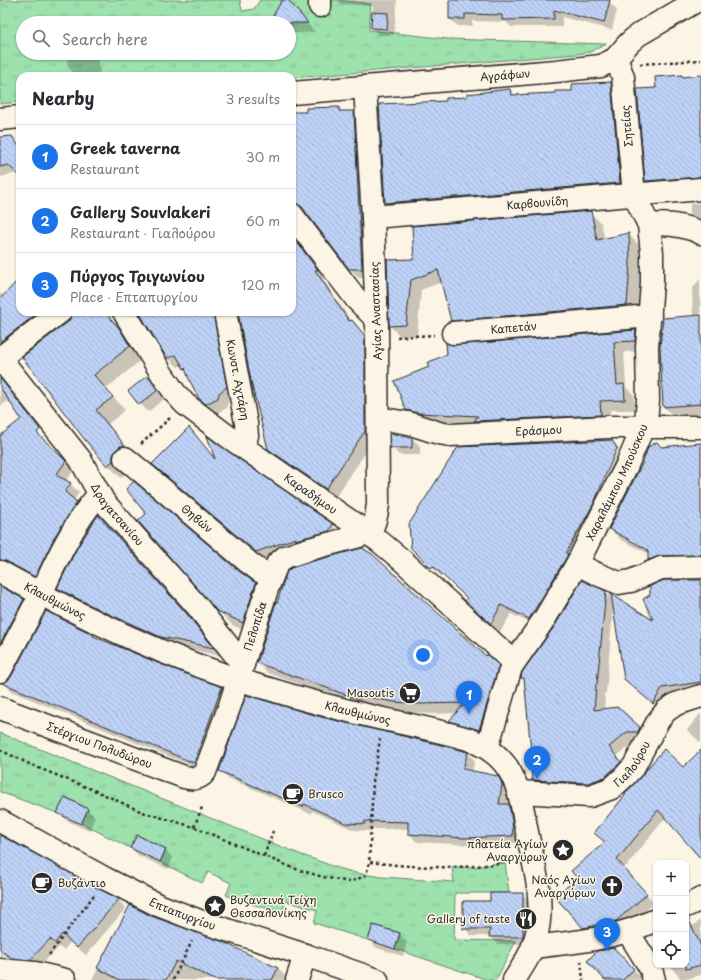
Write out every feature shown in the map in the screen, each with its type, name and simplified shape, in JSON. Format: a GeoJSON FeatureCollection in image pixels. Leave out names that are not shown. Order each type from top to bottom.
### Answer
{"type":"FeatureCollection","features":[{"type":"Feature","properties":{"kind":"street","name":"Αγράφων"},"geometry":{"type":"LineString","coordinates":[[296,93],[601,66],[617,62],[629,43],[638,35],[698,0]]}},
{"type":"Feature","properties":{"kind":"street","name":"Σητείας"},"geometry":{"type":"LineString","coordinates":[[617,62],[623,77],[634,195]]}},
{"type":"Feature","properties":{"kind":"street","name":"Αγίας Αναστασίας"},"geometry":{"type":"LineString","coordinates":[[365,87],[373,217],[377,329],[378,418],[377,510],[373,526],[368,532]]}},
{"type":"Feature","properties":{"kind":"street","name":"Καρβουνίδη"},"geometry":{"type":"LineString","coordinates":[[373,217],[701,189]]}},
{"type":"Feature","properties":{"kind":"street","name":"Χαραλάμπου Μπούσκου"},"geometry":{"type":"LineString","coordinates":[[487,748],[508,675],[514,662],[545,618],[577,564],[627,465],[644,426],[648,408],[647,347],[653,270],[649,225],[634,195]]}},
{"type":"Feature","properties":{"kind":"street"},"geometry":{"type":"LineString","coordinates":[[296,220],[357,300],[377,329]]}},
{"type":"Feature","properties":{"kind":"street"},"geometry":{"type":"LineString","coordinates":[[649,225],[660,224],[681,226],[701,233]]}},
{"type":"Feature","properties":{"kind":"street"},"geometry":{"type":"LineString","coordinates":[[0,358],[55,316]]}},
{"type":"Feature","properties":{"kind":"street","name":"Καραδήμου"},"geometry":{"type":"LineString","coordinates":[[126,316],[162,374],[180,399],[194,412],[368,532],[404,561],[514,662]]}},
{"type":"Feature","properties":{"kind":"street","name":"Κωνστ. Αχτάρη"},"geometry":{"type":"LineString","coordinates":[[226,316],[247,430],[247,439],[243,446]]}},
{"type":"Feature","properties":{"kind":"street","name":"Καπετάν"},"geometry":{"type":"LineString","coordinates":[[453,333],[650,316]]}},
{"type":"Feature","properties":{"kind":"street","name":"Δραγατσανίου"},"geometry":{"type":"LineString","coordinates":[[0,358],[80,459],[106,504],[149,550],[197,606],[241,672]]}},
{"type":"Feature","properties":{"kind":"street","name":"Εράσμου"},"geometry":{"type":"LineString","coordinates":[[378,418],[404,422],[450,435],[644,426],[701,427]]}},
{"type":"Feature","properties":{"kind":"street","name":"Θηβών"},"geometry":{"type":"LineString","coordinates":[[125,458],[248,562],[272,576]]}},
{"type":"Feature","properties":{"kind":"street"},"geometry":{"type":"LineString","coordinates":[[0,670],[37,601],[72,530],[88,506],[99,494]]}},
{"type":"Feature","properties":{"kind":"street","name":"Πελοπίδα"},"geometry":{"type":"LineString","coordinates":[[198,778],[205,772],[241,672],[277,564],[286,557],[359,536],[368,532]]}},
{"type":"Feature","properties":{"kind":"street"},"geometry":{"type":"LineString","coordinates":[[577,564],[619,583],[631,581],[661,568],[701,567]]}},
{"type":"Feature","properties":{"kind":"street","name":"Κλαυθμώνος"},"geometry":{"type":"LineString","coordinates":[[0,572],[37,601],[85,617],[155,649],[241,672],[329,706],[463,737],[497,754],[506,766],[519,792],[538,886],[538,926],[533,947],[528,960],[514,980]]}},
{"type":"Feature","properties":{"kind":"street","name":"Γιαλούρου"},"geometry":{"type":"LineString","coordinates":[[519,792],[590,796],[612,788],[634,766],[658,721],[666,711],[676,704],[701,696]]}},
{"type":"Feature","properties":{"kind":"street","name":"Στέργιου Πολυδώρου"},"geometry":{"type":"LineString","coordinates":[[0,708],[184,777],[198,778]]}},
{"type":"Feature","properties":{"kind":"street","name":"Επταπυργίου"},"geometry":{"type":"LineString","coordinates":[[0,821],[106,879],[158,905],[202,922],[377,980]]}},
{"type":"Feature","properties":{"kind":"street"},"geometry":{"type":"LineString","coordinates":[[689,905],[701,899]]}},
{"type":"Feature","properties":{"kind":"street"},"geometry":{"type":"LineString","coordinates":[[533,947],[594,940],[628,932],[653,921]]}},
{"type":"Feature","properties":{"kind":"street"},"geometry":{"type":"LineString","coordinates":[[628,932],[651,969],[654,980]]}},
{"type":"Feature","properties":{"kind":"street"},"geometry":{"type":"LineString","coordinates":[[297,980],[305,955]]}},
{"type":"Feature","properties":{"kind":"street"},"geometry":{"type":"LineString","coordinates":[[0,970],[35,973],[65,980]]}},
{"type":"Feature","properties":{"kind":"path"},"geometry":{"type":"LineString","coordinates":[[617,62],[701,60]]}},
{"type":"Feature","properties":{"kind":"path"},"geometry":{"type":"LineString","coordinates":[[377,329],[453,333]]}},
{"type":"Feature","properties":{"kind":"path"},"geometry":{"type":"LineString","coordinates":[[0,750],[142,812],[194,827],[264,856],[323,878],[350,882],[365,876],[369,868],[373,782],[383,719]]}},
{"type":"Feature","properties":{"kind":"path"},"geometry":{"type":"LineString","coordinates":[[194,827],[203,805]]}},
{"type":"Feature","properties":{"kind":"path"},"geometry":{"type":"LineString","coordinates":[[264,856],[273,831]]}},
{"type":"Feature","properties":{"kind":"path"},"geometry":{"type":"LineString","coordinates":[[370,862],[392,865],[433,867],[475,867],[509,862],[532,856]]}},
{"type":"Feature","properties":{"kind":"path"},"geometry":{"type":"LineString","coordinates":[[35,973],[106,879]]}},
{"type":"Feature","properties":{"kind":"path"},"geometry":{"type":"LineString","coordinates":[[173,980],[202,922]]}},
{"type":"Feature","properties":{"kind":"green space"},"geometry":{"type":"Polygon","coordinates":[[[0,0],[240,0],[242,11],[254,9],[260,0],[310,0],[310,10],[328,13],[323,0],[338,0],[371,4],[369,30],[448,39],[607,44],[590,52],[577,54],[296,78],[296,72],[16,72],[16,102],[0,104],[0,0]]]}},
{"type":"Feature","properties":{"kind":"green space"},"geometry":{"type":"Polygon","coordinates":[[[0,733],[302,855],[356,873],[382,877],[454,882],[452,867],[475,867],[505,862],[509,893],[455,893],[454,940],[516,941],[496,980],[488,980],[395,949],[400,933],[373,925],[368,940],[314,923],[317,910],[286,901],[282,913],[232,898],[226,895],[231,883],[208,872],[202,883],[160,862],[166,849],[137,835],[130,848],[81,823],[88,809],[66,797],[57,813],[0,792],[0,733]]]}},
{"type":"Feature","properties":{"kind":"building"},"geometry":{"type":"Polygon","coordinates":[[[282,0],[288,0],[308,23],[296,23],[296,16],[273,16],[282,0]]]}},
{"type":"Feature","properties":{"kind":"building"},"geometry":{"type":"Polygon","coordinates":[[[449,0],[610,0],[604,23],[554,10],[554,19],[502,20],[502,15],[465,14],[465,19],[449,19],[449,0]]]}},
{"type":"Feature","properties":{"kind":"building"},"geometry":{"type":"Polygon","coordinates":[[[372,12],[388,13],[387,29],[371,28],[372,12]]]}},
{"type":"Feature","properties":{"kind":"building"},"geometry":{"type":"Polygon","coordinates":[[[682,75],[682,77],[701,75],[701,177],[645,181],[637,89],[656,88],[655,77],[682,75]]]}},
{"type":"Feature","properties":{"kind":"building"},"geometry":{"type":"Polygon","coordinates":[[[611,82],[620,183],[385,203],[379,104],[446,101],[446,98],[467,97],[467,94],[510,89],[511,95],[555,93],[555,91],[572,91],[572,84],[611,82]]]}},
{"type":"Feature","properties":{"kind":"building"},"geometry":{"type":"Polygon","coordinates":[[[339,107],[339,111],[354,111],[362,269],[349,269],[302,207],[296,204],[296,112],[306,112],[306,108],[339,107]]]}},
{"type":"Feature","properties":{"kind":"building"},"geometry":{"type":"Polygon","coordinates":[[[12,136],[16,142],[16,172],[8,165],[0,167],[0,137],[12,136]]]}},
{"type":"Feature","properties":{"kind":"building"},"geometry":{"type":"Polygon","coordinates":[[[591,211],[597,240],[629,233],[630,264],[627,305],[451,321],[438,270],[411,280],[406,325],[389,326],[387,260],[414,259],[412,226],[591,211]]]}},
{"type":"Feature","properties":{"kind":"building"},"geometry":{"type":"Polygon","coordinates":[[[296,241],[318,270],[315,270],[349,321],[352,320],[365,336],[365,431],[326,489],[268,449],[252,386],[239,316],[296,316],[296,241]]]}},
{"type":"Feature","properties":{"kind":"building"},"geometry":{"type":"Polygon","coordinates":[[[16,282],[16,316],[34,316],[0,342],[0,299],[16,282]]]}},
{"type":"Feature","properties":{"kind":"building"},"geometry":{"type":"Polygon","coordinates":[[[701,315],[701,404],[663,407],[660,347],[663,318],[701,315]]]}},
{"type":"Feature","properties":{"kind":"building"},"geometry":{"type":"Polygon","coordinates":[[[108,316],[119,328],[130,346],[94,375],[113,397],[96,410],[125,446],[120,446],[116,450],[113,456],[113,461],[107,466],[85,440],[22,357],[68,322],[71,317],[108,316]]]}},
{"type":"Feature","properties":{"kind":"building"},"geometry":{"type":"Polygon","coordinates":[[[141,316],[214,316],[227,387],[219,393],[218,398],[206,404],[199,399],[185,368],[184,369],[176,355],[168,358],[141,316]]]}},
{"type":"Feature","properties":{"kind":"building"},"geometry":{"type":"Polygon","coordinates":[[[636,330],[635,341],[614,342],[617,385],[624,384],[625,400],[600,401],[601,415],[474,421],[478,416],[418,413],[406,410],[394,381],[429,367],[427,363],[447,354],[446,343],[454,345],[636,330]]]}},
{"type":"Feature","properties":{"kind":"building"},"geometry":{"type":"Polygon","coordinates":[[[147,376],[158,390],[139,405],[128,391],[147,376]]]}},
{"type":"Feature","properties":{"kind":"building"},"geometry":{"type":"Polygon","coordinates":[[[0,378],[40,429],[37,433],[66,461],[56,475],[71,483],[65,492],[77,502],[55,536],[35,577],[6,561],[0,560],[0,436],[21,419],[0,387],[0,378]]]}},
{"type":"Feature","properties":{"kind":"building"},"geometry":{"type":"Polygon","coordinates":[[[189,427],[215,459],[207,436],[333,524],[329,531],[295,540],[296,538],[256,552],[152,464],[189,427]]]}},
{"type":"Feature","properties":{"kind":"building"},"geometry":{"type":"Polygon","coordinates":[[[390,433],[412,438],[412,448],[390,448],[390,433]]]}},
{"type":"Feature","properties":{"kind":"building"},"geometry":{"type":"Polygon","coordinates":[[[612,440],[617,448],[594,503],[566,553],[568,554],[566,558],[529,619],[501,605],[491,624],[465,601],[467,598],[433,566],[431,568],[411,548],[409,524],[458,447],[612,440]]]}},
{"type":"Feature","properties":{"kind":"building"},"geometry":{"type":"Polygon","coordinates":[[[657,442],[661,447],[701,443],[701,555],[661,556],[648,560],[648,550],[609,529],[643,462],[648,447],[657,442]]]}},
{"type":"Feature","properties":{"kind":"building"},"geometry":{"type":"Polygon","coordinates":[[[134,481],[240,572],[256,583],[243,623],[217,611],[138,521],[146,514],[126,489],[134,481]]]}},
{"type":"Feature","properties":{"kind":"building"},"geometry":{"type":"Polygon","coordinates":[[[98,515],[187,614],[214,648],[161,637],[102,611],[57,588],[77,548],[98,515]]]}},
{"type":"Feature","properties":{"kind":"building"},"geometry":{"type":"Polygon","coordinates":[[[362,548],[372,554],[486,656],[487,655],[499,665],[479,730],[449,721],[465,703],[420,704],[394,702],[362,696],[361,699],[355,698],[257,663],[287,571],[291,568],[310,562],[362,548]]]}},
{"type":"Feature","properties":{"kind":"building"},"geometry":{"type":"Polygon","coordinates":[[[582,580],[606,591],[597,684],[595,686],[594,710],[618,707],[640,727],[638,732],[627,732],[609,747],[621,762],[605,777],[588,783],[532,780],[532,762],[524,678],[521,678],[522,672],[556,624],[582,580]]]}},
{"type":"Feature","properties":{"kind":"building"},"geometry":{"type":"Polygon","coordinates":[[[664,580],[701,580],[701,682],[662,688],[653,704],[624,679],[611,594],[653,620],[643,599],[650,595],[650,586],[664,580]]]}},
{"type":"Feature","properties":{"kind":"building"},"geometry":{"type":"Polygon","coordinates":[[[0,586],[24,599],[0,644],[0,586]]]}},
{"type":"Feature","properties":{"kind":"building"},"geometry":{"type":"Polygon","coordinates":[[[46,611],[94,635],[93,636],[158,663],[222,687],[194,763],[2,683],[11,677],[46,611]]]}},
{"type":"Feature","properties":{"kind":"building"},"geometry":{"type":"Polygon","coordinates":[[[246,695],[321,717],[468,752],[463,769],[498,776],[501,781],[502,784],[499,804],[509,804],[513,836],[464,838],[408,834],[408,822],[365,821],[365,824],[345,823],[304,804],[303,807],[219,771],[246,695]]]}},
{"type":"Feature","properties":{"kind":"building"},"geometry":{"type":"Polygon","coordinates":[[[664,749],[683,767],[701,750],[701,859],[658,810],[617,860],[647,894],[616,921],[583,928],[555,897],[577,878],[571,871],[605,842],[594,833],[626,794],[624,794],[664,749]]]}},
{"type":"Feature","properties":{"kind":"building"},"geometry":{"type":"Polygon","coordinates":[[[65,797],[88,809],[81,824],[57,813],[65,797]]]}},
{"type":"Feature","properties":{"kind":"building"},"geometry":{"type":"Polygon","coordinates":[[[0,835],[119,899],[77,948],[62,934],[55,943],[50,939],[30,960],[12,958],[0,950],[0,835]]]}},
{"type":"Feature","properties":{"kind":"building"},"geometry":{"type":"Polygon","coordinates":[[[137,835],[166,849],[160,862],[130,848],[137,835]]]}},
{"type":"Feature","properties":{"kind":"building"},"geometry":{"type":"Polygon","coordinates":[[[490,893],[523,893],[523,937],[489,937],[490,929],[463,929],[463,901],[490,901],[490,893]]]}},
{"type":"Feature","properties":{"kind":"building"},"geometry":{"type":"Polygon","coordinates":[[[130,905],[151,916],[221,941],[278,968],[272,980],[215,980],[176,961],[166,980],[120,980],[97,968],[130,905]]]}},
{"type":"Feature","properties":{"kind":"building"},"geometry":{"type":"Polygon","coordinates":[[[689,920],[701,946],[701,965],[686,969],[689,968],[689,920]]]}},
{"type":"Feature","properties":{"kind":"building"},"geometry":{"type":"Polygon","coordinates":[[[373,925],[400,933],[395,949],[368,940],[373,925]]]}},
{"type":"Feature","properties":{"kind":"building"},"geometry":{"type":"Polygon","coordinates":[[[614,948],[634,969],[623,980],[605,980],[587,961],[597,951],[614,948]]]}},
{"type":"Feature","properties":{"kind":"place","name":"Masoutis"},"geometry":{"type":"Point","coordinates":[410,693]}},
{"type":"Feature","properties":{"kind":"place","name":"Greek taverna"},"geometry":{"type":"Point","coordinates":[469,714]}},
{"type":"Feature","properties":{"kind":"place","name":"Gallery Souvlakeri"},"geometry":{"type":"Point","coordinates":[537,779]}},
{"type":"Feature","properties":{"kind":"place","name":"Brusco"},"geometry":{"type":"Point","coordinates":[293,794]}},
{"type":"Feature","properties":{"kind":"place","name":"πλατεία Αγίων Αναργύρων"},"geometry":{"type":"Point","coordinates":[563,850]}},
{"type":"Feature","properties":{"kind":"place","name":"Βυζάντιο"},"geometry":{"type":"Point","coordinates":[42,883]}},
{"type":"Feature","properties":{"kind":"place","name":"Ναός Αγίων Αναργύρων"},"geometry":{"type":"Point","coordinates":[612,886]}},
{"type":"Feature","properties":{"kind":"place","name":"Βυζαντινά Τείχη Θεσσαλονίκης"},"geometry":{"type":"Point","coordinates":[215,906]}},
{"type":"Feature","properties":{"kind":"place","name":"Gallery of taste"},"geometry":{"type":"Point","coordinates":[526,919]}},
{"type":"Feature","properties":{"kind":"place","name":"Πύργος Τριγωνίου"},"geometry":{"type":"Point","coordinates":[607,951]}}]}
